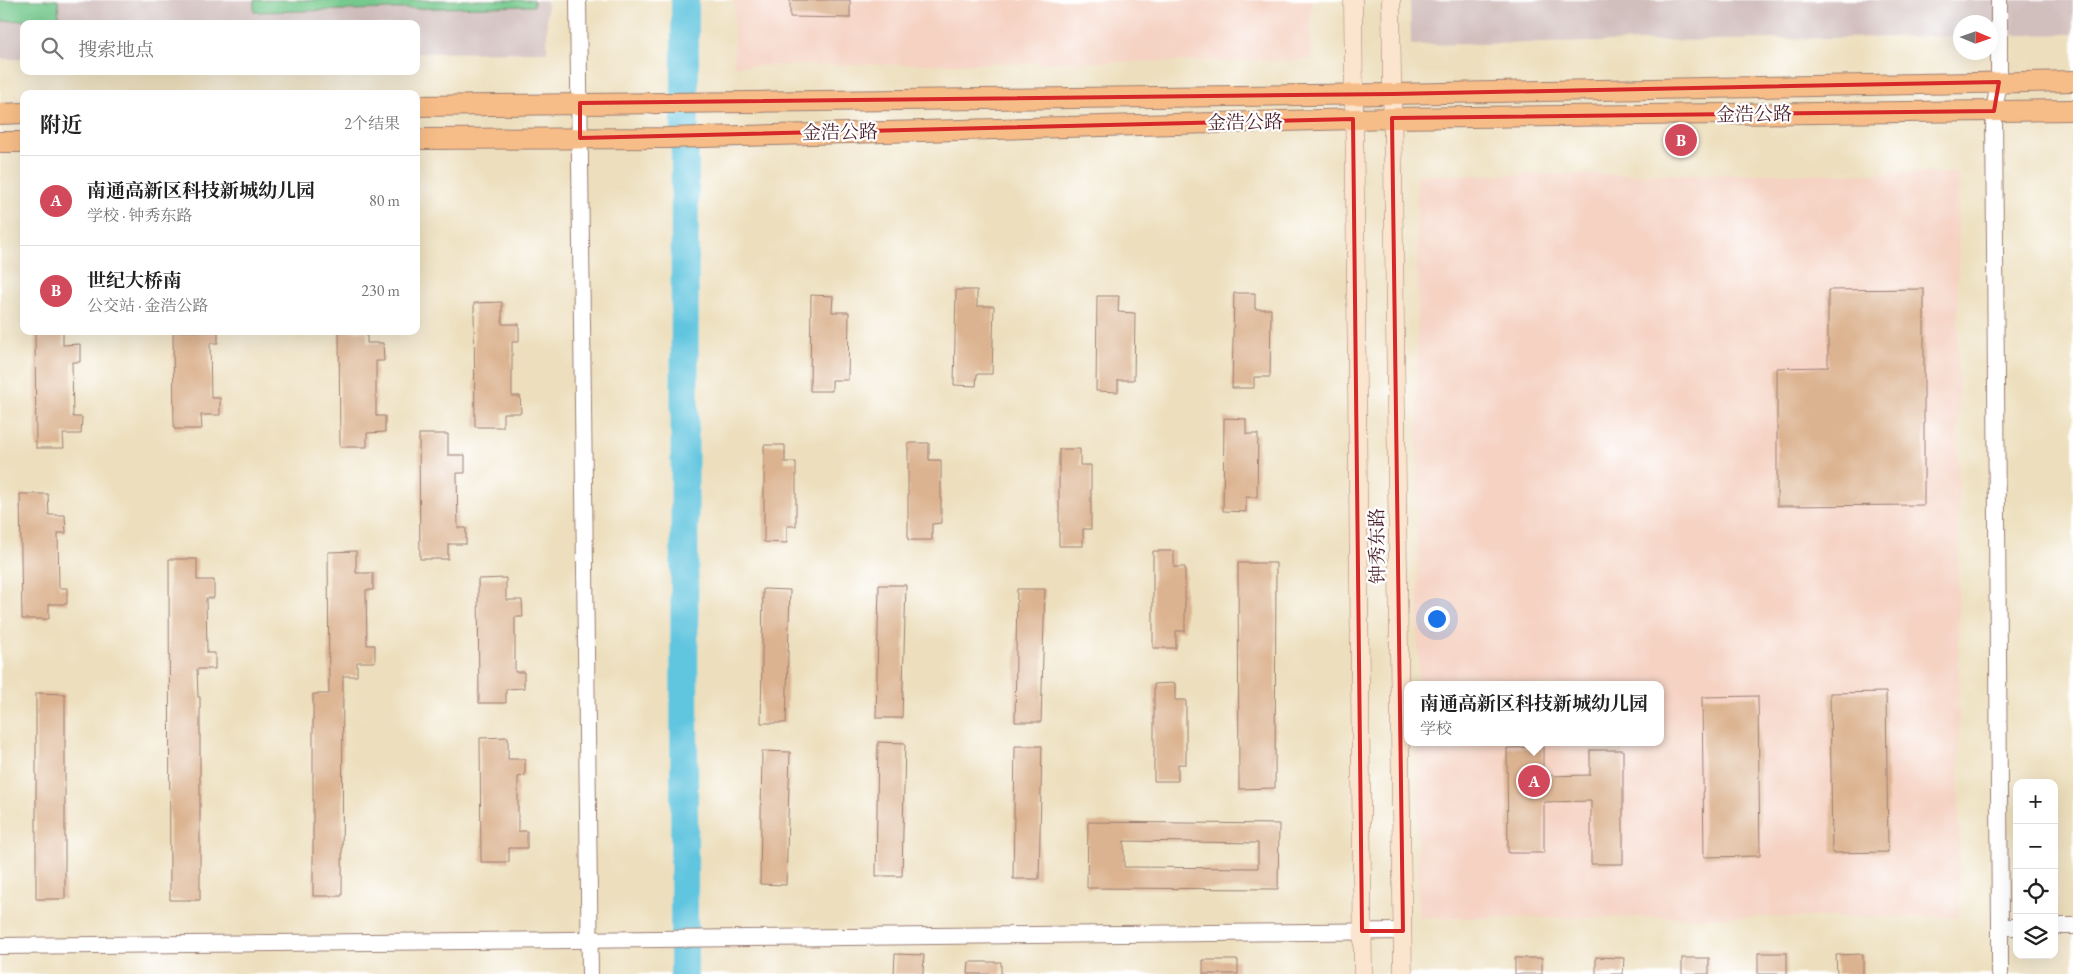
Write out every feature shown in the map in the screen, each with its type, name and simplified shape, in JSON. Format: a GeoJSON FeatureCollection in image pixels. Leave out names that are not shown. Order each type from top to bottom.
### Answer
{"type":"FeatureCollection","features":[{"type":"Feature","properties":{"kind":"main road"},"geometry":{"type":"LineString","coordinates":[[1353,94],[1354,0]]}},
{"type":"Feature","properties":{"kind":"main road"},"geometry":{"type":"LineString","coordinates":[[1391,0],[1392,94]]}},
{"type":"Feature","properties":{"kind":"main road"},"geometry":{"type":"LineString","coordinates":[[420,106],[1392,94],[2073,82]]}},
{"type":"Feature","properties":{"kind":"main road","name":"钟秀东路"},"geometry":{"type":"LineString","coordinates":[[1353,94],[1363,974]]}},
{"type":"Feature","properties":{"kind":"main road","name":"钟秀东路"},"geometry":{"type":"LineString","coordinates":[[1392,94],[1403,974]]}},
{"type":"Feature","properties":{"kind":"main road","name":"金浩公路"},"geometry":{"type":"LineString","coordinates":[[420,139],[666,138],[1392,118],[2073,110]]}},
{"type":"Feature","properties":{"kind":"main road"},"geometry":{"type":"LineString","coordinates":[[0,114],[20,113]]}},
{"type":"Feature","properties":{"kind":"main road"},"geometry":{"type":"LineString","coordinates":[[0,142],[20,142]]}},
{"type":"Feature","properties":{"kind":"street"},"geometry":{"type":"LineString","coordinates":[[578,0],[590,974]]}},
{"type":"Feature","properties":{"kind":"street"},"geometry":{"type":"LineString","coordinates":[[1999,0],[1999,82],[1994,111],[2000,974]]}},
{"type":"Feature","properties":{"kind":"street"},"geometry":{"type":"LineString","coordinates":[[2000,927],[2013,926]]}},
{"type":"Feature","properties":{"kind":"street"},"geometry":{"type":"LineString","coordinates":[[2058,926],[2073,926]]}},
{"type":"Feature","properties":{"kind":"street"},"geometry":{"type":"LineString","coordinates":[[0,946],[590,938],[716,940],[1403,931]]}},
{"type":"Feature","properties":{"kind":"highlighted area"},"geometry":{"type":"Polygon","coordinates":[[[1999,82],[1994,111],[1392,118],[1403,931],[1362,931],[1353,119],[580,138],[580,103],[1392,94],[1999,82]]]}},
{"type":"Feature","properties":{"kind":"shaded area"},"geometry":{"type":"Polygon","coordinates":[[[0,0],[547,0],[547,52],[420,53],[420,20],[20,20],[20,59],[0,59],[0,0]]]}},
{"type":"Feature","properties":{"kind":"shaded area"},"geometry":{"type":"Polygon","coordinates":[[[734,0],[1311,0],[1311,60],[734,66],[734,0]]]}},
{"type":"Feature","properties":{"kind":"shaded area"},"geometry":{"type":"Polygon","coordinates":[[[1410,0],[2073,0],[2073,34],[1998,36],[1998,15],[1953,15],[1953,36],[1411,45],[1410,0]]]}},
{"type":"Feature","properties":{"kind":"shaded area"},"geometry":{"type":"Polygon","coordinates":[[[1958,173],[1959,917],[1418,918],[1418,746],[1664,746],[1664,681],[1418,681],[1417,175],[1958,173]]]}},
{"type":"Feature","properties":{"kind":"green space"},"geometry":{"type":"Polygon","coordinates":[[[0,0],[58,0],[59,19],[0,21],[0,0]]]}},
{"type":"Feature","properties":{"kind":"green space"},"geometry":{"type":"Polygon","coordinates":[[[254,0],[534,0],[534,6],[254,12],[254,0]]]}},
{"type":"Feature","properties":{"kind":"building"},"geometry":{"type":"Polygon","coordinates":[[[790,0],[850,0],[850,18],[790,17],[790,0]]]}},
{"type":"Feature","properties":{"kind":"building"},"geometry":{"type":"Polygon","coordinates":[[[1924,289],[1924,505],[1777,506],[1777,368],[1828,367],[1828,290],[1924,289]]]}},
{"type":"Feature","properties":{"kind":"building"},"geometry":{"type":"Polygon","coordinates":[[[956,290],[977,290],[977,306],[994,306],[992,374],[977,374],[976,386],[954,385],[956,290]]]}},
{"type":"Feature","properties":{"kind":"building"},"geometry":{"type":"Polygon","coordinates":[[[1234,293],[1255,293],[1255,309],[1271,309],[1270,377],[1254,377],[1254,388],[1232,388],[1234,293]]]}},
{"type":"Feature","properties":{"kind":"building"},"geometry":{"type":"Polygon","coordinates":[[[811,295],[833,296],[832,312],[849,312],[848,380],[832,380],[832,391],[810,391],[811,295]]]}},
{"type":"Feature","properties":{"kind":"building"},"geometry":{"type":"Polygon","coordinates":[[[1097,296],[1119,296],[1118,312],[1135,313],[1134,380],[1118,380],[1118,392],[1096,391],[1097,296]]]}},
{"type":"Feature","properties":{"kind":"building"},"geometry":{"type":"Polygon","coordinates":[[[502,302],[502,324],[519,324],[519,342],[512,342],[512,396],[520,396],[521,413],[503,413],[503,427],[475,427],[474,303],[502,302]]]}},
{"type":"Feature","properties":{"kind":"building"},"geometry":{"type":"Polygon","coordinates":[[[35,335],[63,335],[63,345],[80,344],[80,362],[72,362],[73,417],[82,417],[81,434],[63,434],[64,448],[36,448],[35,335]]]}},
{"type":"Feature","properties":{"kind":"building"},"geometry":{"type":"Polygon","coordinates":[[[173,335],[218,335],[218,343],[210,343],[211,398],[220,398],[220,415],[201,415],[202,429],[174,429],[173,335]]]}},
{"type":"Feature","properties":{"kind":"building"},"geometry":{"type":"Polygon","coordinates":[[[339,335],[367,335],[367,343],[383,343],[384,361],[376,361],[376,416],[385,416],[385,432],[367,433],[367,447],[340,447],[339,335]]]}},
{"type":"Feature","properties":{"kind":"building"},"geometry":{"type":"Polygon","coordinates":[[[1224,418],[1246,419],[1246,434],[1258,434],[1257,497],[1246,497],[1246,512],[1223,511],[1224,418]]]}},
{"type":"Feature","properties":{"kind":"building"},"geometry":{"type":"Polygon","coordinates":[[[419,434],[448,434],[448,455],[465,455],[465,473],[457,473],[458,528],[466,528],[466,544],[448,544],[448,559],[420,559],[419,434]]]}},
{"type":"Feature","properties":{"kind":"building"},"geometry":{"type":"Polygon","coordinates":[[[908,443],[929,443],[929,460],[941,460],[941,523],[932,524],[932,540],[908,540],[908,443]]]}},
{"type":"Feature","properties":{"kind":"building"},"geometry":{"type":"Polygon","coordinates":[[[764,445],[785,445],[785,462],[796,462],[796,526],[787,526],[787,543],[764,542],[764,445]]]}},
{"type":"Feature","properties":{"kind":"building"},"geometry":{"type":"Polygon","coordinates":[[[1059,449],[1080,449],[1080,465],[1091,465],[1091,529],[1083,529],[1083,546],[1059,546],[1059,449]]]}},
{"type":"Feature","properties":{"kind":"building"},"geometry":{"type":"Polygon","coordinates":[[[20,494],[48,494],[49,515],[65,515],[66,533],[58,533],[59,588],[67,588],[67,604],[49,604],[49,619],[22,619],[20,494]]]}},
{"type":"Feature","properties":{"kind":"building"},"geometry":{"type":"Polygon","coordinates":[[[356,551],[356,573],[373,573],[373,590],[366,590],[367,645],[375,645],[375,662],[357,662],[357,676],[343,676],[342,896],[313,896],[313,694],[329,694],[328,552],[356,551]]]}},
{"type":"Feature","properties":{"kind":"building"},"geometry":{"type":"Polygon","coordinates":[[[1153,551],[1174,551],[1174,567],[1185,567],[1185,631],[1176,631],[1176,648],[1153,648],[1153,551]]]}},
{"type":"Feature","properties":{"kind":"building"},"geometry":{"type":"Polygon","coordinates":[[[169,559],[197,559],[197,580],[214,580],[214,598],[206,598],[207,653],[215,653],[215,669],[197,669],[198,697],[200,697],[200,900],[170,900],[169,559]]]}},
{"type":"Feature","properties":{"kind":"building"},"geometry":{"type":"Polygon","coordinates":[[[1238,563],[1276,563],[1275,788],[1239,789],[1238,563]]]}},
{"type":"Feature","properties":{"kind":"building"},"geometry":{"type":"Polygon","coordinates":[[[506,578],[506,600],[522,600],[523,617],[515,617],[515,672],[524,672],[524,688],[506,689],[506,703],[479,703],[478,579],[506,578]]]}},
{"type":"Feature","properties":{"kind":"building"},"geometry":{"type":"Polygon","coordinates":[[[879,585],[906,585],[902,718],[876,718],[879,585]]]}},
{"type":"Feature","properties":{"kind":"building"},"geometry":{"type":"Polygon","coordinates":[[[763,589],[790,590],[786,723],[761,723],[763,589]]]}},
{"type":"Feature","properties":{"kind":"building"},"geometry":{"type":"Polygon","coordinates":[[[1017,589],[1045,589],[1041,722],[1015,722],[1017,589]]]}},
{"type":"Feature","properties":{"kind":"building"},"geometry":{"type":"Polygon","coordinates":[[[1175,683],[1175,700],[1186,700],[1186,764],[1178,764],[1178,781],[1154,781],[1154,684],[1175,683]]]}},
{"type":"Feature","properties":{"kind":"building"},"geometry":{"type":"Polygon","coordinates":[[[1886,692],[1888,852],[1832,853],[1830,693],[1886,692]]]}},
{"type":"Feature","properties":{"kind":"building"},"geometry":{"type":"Polygon","coordinates":[[[36,693],[65,694],[65,899],[36,899],[36,693]]]}},
{"type":"Feature","properties":{"kind":"building"},"geometry":{"type":"Polygon","coordinates":[[[1758,696],[1760,856],[1704,857],[1702,697],[1758,696]]]}},
{"type":"Feature","properties":{"kind":"building"},"geometry":{"type":"Polygon","coordinates":[[[508,737],[508,759],[525,759],[525,776],[518,777],[518,831],[527,831],[527,848],[509,848],[509,862],[481,862],[480,738],[508,737]]]}},
{"type":"Feature","properties":{"kind":"building"},"geometry":{"type":"Polygon","coordinates":[[[878,742],[905,743],[902,876],[876,876],[878,742]]]}},
{"type":"Feature","properties":{"kind":"building"},"geometry":{"type":"Polygon","coordinates":[[[1015,746],[1042,746],[1039,879],[1013,879],[1015,746]]]}},
{"type":"Feature","properties":{"kind":"building"},"geometry":{"type":"Polygon","coordinates":[[[1543,747],[1543,776],[1590,775],[1590,750],[1623,750],[1623,864],[1591,864],[1591,801],[1544,802],[1544,853],[1508,853],[1507,748],[1543,747]]]}},
{"type":"Feature","properties":{"kind":"building"},"geometry":{"type":"Polygon","coordinates":[[[762,751],[790,752],[786,885],[760,884],[762,751]]]}},
{"type":"Feature","properties":{"kind":"building"},"geometry":{"type":"Polygon","coordinates":[[[1088,822],[1279,824],[1278,889],[1087,888],[1088,822]],[[1124,841],[1124,867],[1258,868],[1258,843],[1124,841]]]}},
{"type":"Feature","properties":{"kind":"building"},"geometry":{"type":"Polygon","coordinates":[[[1758,953],[1787,953],[1787,974],[1758,974],[1758,953]]]}},
{"type":"Feature","properties":{"kind":"building"},"geometry":{"type":"Polygon","coordinates":[[[895,954],[924,955],[923,974],[894,974],[895,954]]]}},
{"type":"Feature","properties":{"kind":"building"},"geometry":{"type":"Polygon","coordinates":[[[1863,954],[1863,974],[1837,974],[1836,955],[1863,954]]]}},
{"type":"Feature","properties":{"kind":"building"},"geometry":{"type":"Polygon","coordinates":[[[1596,957],[1624,958],[1623,974],[1596,974],[1596,957]]]}},
{"type":"Feature","properties":{"kind":"building"},"geometry":{"type":"Polygon","coordinates":[[[1515,958],[1542,958],[1542,974],[1515,974],[1515,958]]]}},
{"type":"Feature","properties":{"kind":"building"},"geometry":{"type":"Polygon","coordinates":[[[1682,958],[1709,958],[1709,974],[1682,974],[1682,958]]]}},
{"type":"Feature","properties":{"kind":"building"},"geometry":{"type":"Polygon","coordinates":[[[1203,960],[1238,960],[1238,974],[1203,974],[1203,960]]]}},
{"type":"Feature","properties":{"kind":"building"},"geometry":{"type":"Polygon","coordinates":[[[969,962],[1001,962],[1001,974],[968,974],[969,962]]]}},
{"type":"Feature","properties":{"kind":"waterway"},"geometry":{"type":"LineString","coordinates":[[684,974],[685,0]]}},
{"type":"Feature","properties":{"kind":"place","name":"世纪大桥南"},"geometry":{"type":"Point","coordinates":[1681,140]}},
{"type":"Feature","properties":{"kind":"place","name":"南通高新区科技新城幼儿园"},"geometry":{"type":"Point","coordinates":[1534,781]}}]}
